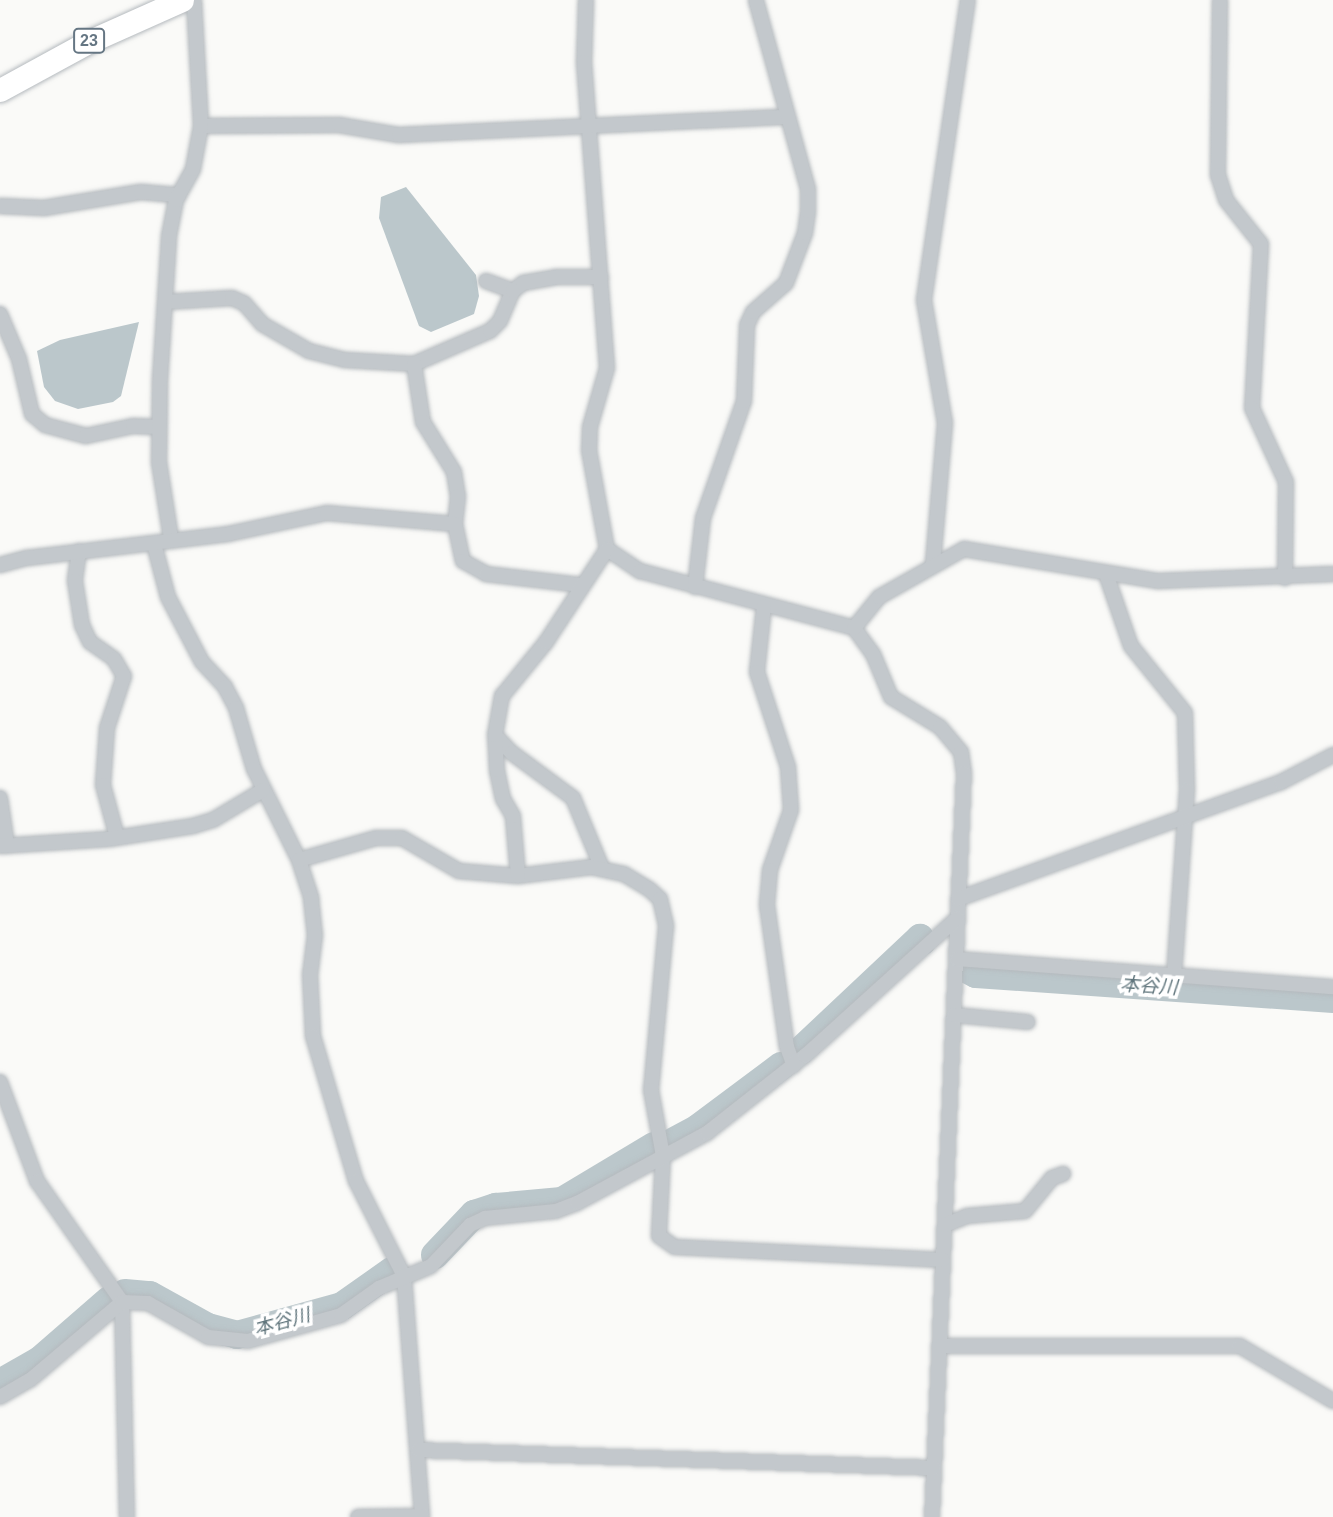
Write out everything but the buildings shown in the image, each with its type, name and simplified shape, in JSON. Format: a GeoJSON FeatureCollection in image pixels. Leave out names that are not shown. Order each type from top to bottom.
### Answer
{"type":"FeatureCollection","features":[{"type":"Feature","properties":{"kind":"main road","name":"23"},"geometry":{"type":"LineString","coordinates":[[0,90],[88,42],[182,0]]}},
{"type":"Feature","properties":{"kind":"street"},"geometry":{"type":"LineString","coordinates":[[171,538],[162,491],[159,427],[169,236],[179,195],[193,169],[201,125],[194,0]]}},
{"type":"Feature","properties":{"kind":"street"},"geometry":{"type":"LineString","coordinates":[[586,0],[583,34],[607,368],[590,427],[589,450],[607,549],[640,571],[854,628],[873,654],[891,697],[940,727],[961,752],[964,773],[957,959],[943,1260],[942,1346],[932,1517]]}},
{"type":"Feature","properties":{"kind":"street"},"geometry":{"type":"LineString","coordinates":[[695,587],[703,518],[744,401],[747,325],[753,312],[786,283],[805,233],[808,189],[756,0]]}},
{"type":"Feature","properties":{"kind":"street"},"geometry":{"type":"LineString","coordinates":[[933,563],[946,423],[924,300],[968,0]]}},
{"type":"Feature","properties":{"kind":"street"},"geometry":{"type":"LineString","coordinates":[[1220,0],[1218,175],[1226,200],[1261,244],[1252,408],[1286,482],[1285,578]]}},
{"type":"Feature","properties":{"kind":"street"},"geometry":{"type":"LineString","coordinates":[[201,125],[339,125],[399,135],[787,117]]}},
{"type":"Feature","properties":{"kind":"street"},"geometry":{"type":"LineString","coordinates":[[0,205],[44,208],[141,192],[179,195]]}},
{"type":"Feature","properties":{"kind":"street"},"geometry":{"type":"LineString","coordinates":[[165,302],[232,298],[244,303],[262,324],[309,351],[345,360],[414,364],[490,331],[500,321],[513,291],[538,279],[601,277]]}},
{"type":"Feature","properties":{"kind":"street"},"geometry":{"type":"LineString","coordinates":[[486,281],[513,291]]}},
{"type":"Feature","properties":{"kind":"street"},"geometry":{"type":"LineString","coordinates":[[0,314],[19,359],[27,402],[45,425],[86,436],[133,426],[159,427]]}},
{"type":"Feature","properties":{"kind":"street"},"geometry":{"type":"LineString","coordinates":[[414,364],[423,422],[454,472],[458,496],[455,524],[463,561],[473,570],[581,585]]}},
{"type":"Feature","properties":{"kind":"street"},"geometry":{"type":"LineString","coordinates":[[0,565],[79,551],[154,544],[171,538],[228,534],[327,513],[455,524]]}},
{"type":"Feature","properties":{"kind":"street"},"geometry":{"type":"LineString","coordinates":[[154,544],[169,597],[202,662],[225,687],[236,708],[263,790],[299,860],[314,916],[310,974],[313,1036],[356,1181],[404,1276],[422,1517],[358,1517]]}},
{"type":"Feature","properties":{"kind":"street"},"geometry":{"type":"LineString","coordinates":[[518,876],[513,816],[499,787],[495,735],[508,684],[546,642],[607,549]]}},
{"type":"Feature","properties":{"kind":"street"},"geometry":{"type":"LineString","coordinates":[[854,628],[879,597],[933,563],[964,549],[1158,582],[1333,574]]}},
{"type":"Feature","properties":{"kind":"street"},"geometry":{"type":"LineString","coordinates":[[79,551],[75,581],[82,625],[90,642],[114,659],[124,676],[107,728],[103,785],[117,837]]}},
{"type":"Feature","properties":{"kind":"street"},"geometry":{"type":"LineString","coordinates":[[1106,574],[1131,646],[1185,713],[1185,816],[1174,975]]}},
{"type":"Feature","properties":{"kind":"street"},"geometry":{"type":"LineString","coordinates":[[764,606],[757,673],[788,767],[791,810],[770,870],[767,905],[787,1047],[794,1066]]}},
{"type":"Feature","properties":{"kind":"street"},"geometry":{"type":"LineString","coordinates":[[495,735],[512,753],[573,797],[602,868]]}},
{"type":"Feature","properties":{"kind":"street"},"geometry":{"type":"LineString","coordinates":[[958,899],[1281,782],[1333,755]]}},
{"type":"Feature","properties":{"kind":"street"},"geometry":{"type":"LineString","coordinates":[[0,798],[4,845],[117,837],[213,820],[263,790]]}},
{"type":"Feature","properties":{"kind":"street"},"geometry":{"type":"LineString","coordinates":[[299,860],[376,838],[402,838],[459,870],[518,876],[602,868],[649,889],[664,911],[665,972],[651,1090],[663,1156],[659,1236],[675,1247],[943,1260]]}},
{"type":"Feature","properties":{"kind":"street"},"geometry":{"type":"LineString","coordinates":[[0,1397],[30,1380],[122,1302],[148,1303],[208,1337],[248,1341],[341,1315],[404,1276],[431,1266],[470,1225],[485,1218],[556,1211],[707,1133],[794,1066],[957,918]]}},
{"type":"Feature","properties":{"kind":"street"},"geometry":{"type":"LineString","coordinates":[[957,959],[1333,987]]}},
{"type":"Feature","properties":{"kind":"street"},"geometry":{"type":"LineString","coordinates":[[954,1015],[1028,1022]]}},
{"type":"Feature","properties":{"kind":"street"},"geometry":{"type":"LineString","coordinates":[[0,1082],[4,1113],[37,1181],[122,1302],[127,1517]]}},
{"type":"Feature","properties":{"kind":"street"},"geometry":{"type":"LineString","coordinates":[[945,1225],[967,1216],[1025,1211],[1052,1178],[1063,1174]]}},
{"type":"Feature","properties":{"kind":"street"},"geometry":{"type":"LineString","coordinates":[[942,1346],[1240,1346],[1333,1401]]}},
{"type":"Feature","properties":{"kind":"street"},"geometry":{"type":"LineString","coordinates":[[418,1450],[934,1468]]}},
{"type":"Feature","properties":{"kind":"shaded area"},"geometry":{"type":"Polygon","coordinates":[[[406,187],[476,275],[479,296],[474,314],[431,332],[419,326],[379,218],[381,197],[406,187]]]}},
{"type":"Feature","properties":{"kind":"shaded area"},"geometry":{"type":"Polygon","coordinates":[[[139,322],[121,396],[113,402],[78,409],[55,401],[44,387],[37,351],[60,340],[139,322]]]}},
{"type":"Feature","properties":{"kind":"waterway","name":"本谷川"},"geometry":{"type":"LineString","coordinates":[[800,1051],[920,938],[922,941]]}},
{"type":"Feature","properties":{"kind":"waterway","name":"本谷川"},"geometry":{"type":"LineString","coordinates":[[966,969],[976,974],[1333,999]]}},
{"type":"Feature","properties":{"kind":"waterway","name":"本谷川"},"geometry":{"type":"LineString","coordinates":[[674,1141],[698,1128],[781,1066]]}},
{"type":"Feature","properties":{"kind":"waterway","name":"本谷川"},"geometry":{"type":"LineString","coordinates":[[435,1255],[474,1214],[496,1207],[562,1201],[654,1146]]}},
{"type":"Feature","properties":{"kind":"waterway","name":"本谷川"},"geometry":{"type":"LineString","coordinates":[[125,1293],[150,1295],[208,1327],[237,1335],[342,1306],[393,1270]]}},
{"type":"Feature","properties":{"kind":"waterway","name":"本谷川"},"geometry":{"type":"LineString","coordinates":[[0,1383],[40,1360],[109,1300]]}}]}
